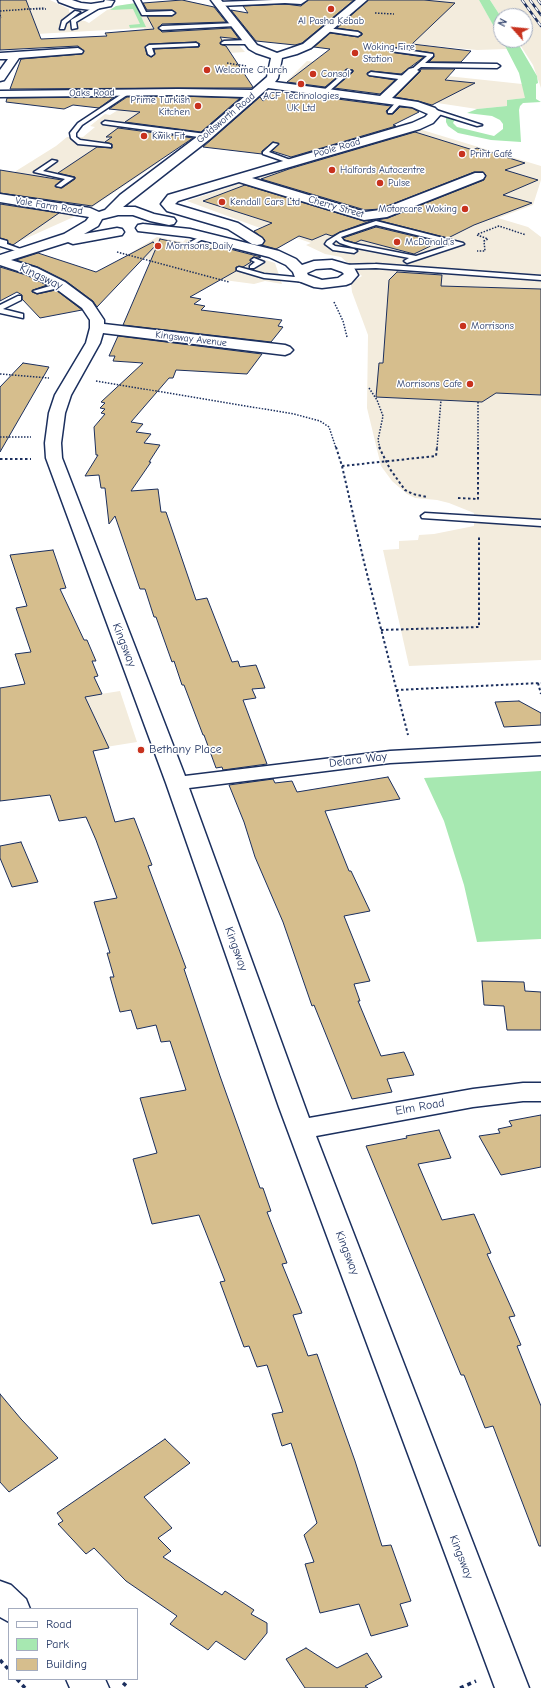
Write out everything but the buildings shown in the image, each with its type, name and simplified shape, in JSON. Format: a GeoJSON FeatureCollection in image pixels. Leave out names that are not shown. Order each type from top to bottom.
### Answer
{"type":"FeatureCollection","features":[{"type":"Feature","properties":{"kind":"street"},"geometry":{"type":"LineString","coordinates":[[71,2],[85,7],[98,7],[107,4],[112,0]]}},
{"type":"Feature","properties":{"kind":"street"},"geometry":{"type":"LineString","coordinates":[[218,2],[252,47],[277,56],[300,50],[327,30],[362,0]]}},
{"type":"Feature","properties":{"kind":"street"},"geometry":{"type":"LineString","coordinates":[[0,56],[78,52]]}},
{"type":"Feature","properties":{"kind":"street"},"geometry":{"type":"LineString","coordinates":[[0,78],[16,55]]}},
{"type":"Feature","properties":{"kind":"street","name":"Goldsworth Road"},"geometry":{"type":"LineString","coordinates":[[110,212],[125,198],[206,136],[266,84],[272,78],[277,56]]}},
{"type":"Feature","properties":{"kind":"street"},"geometry":{"type":"LineString","coordinates":[[384,99],[413,72]]}},
{"type":"Feature","properties":{"kind":"street"},"geometry":{"type":"LineString","coordinates":[[266,84],[384,99],[414,104],[430,110]]}},
{"type":"Feature","properties":{"kind":"street","name":"Oaks Road"},"geometry":{"type":"LineString","coordinates":[[0,94],[255,94]]}},
{"type":"Feature","properties":{"kind":"street","name":"Poole Road"},"geometry":{"type":"LineString","coordinates":[[257,241],[233,226],[168,206],[169,202],[173,198],[425,122],[432,119],[435,114],[430,110]]}},
{"type":"Feature","properties":{"kind":"street","name":"Cherry Street"},"geometry":{"type":"LineString","coordinates":[[238,178],[364,216],[382,214],[479,176]]}},
{"type":"Feature","properties":{"kind":"street"},"geometry":{"type":"LineString","coordinates":[[136,191],[138,206],[145,220]]}},
{"type":"Feature","properties":{"kind":"street","name":"Vale Farm Road"},"geometry":{"type":"LineString","coordinates":[[1,199],[36,201],[90,212],[101,229],[117,232]]}},
{"type":"Feature","properties":{"kind":"street"},"geometry":{"type":"LineString","coordinates":[[0,260],[74,235],[95,220],[110,212],[126,211],[145,220],[178,231],[205,236],[280,256],[291,262],[303,276],[314,283],[333,284],[346,280],[347,271],[324,264],[301,254],[257,241],[204,228],[145,220],[117,232],[49,244]]}},
{"type":"Feature","properties":{"kind":"street","name":"Kingsway"},"geometry":{"type":"LineString","coordinates":[[0,260],[32,271],[60,285],[74,294],[92,310],[97,320],[97,328],[87,354],[72,379],[61,402],[55,425],[54,458],[68,500],[177,783],[301,1129],[418,1444],[512,1688]]}},
{"type":"Feature","properties":{"kind":"street"},"geometry":{"type":"LineString","coordinates":[[303,276],[307,267],[324,264]]}},
{"type":"Feature","properties":{"kind":"street","name":"Kingsway Avenue"},"geometry":{"type":"LineString","coordinates":[[97,328],[118,329],[286,350]]}},
{"type":"Feature","properties":{"kind":"street","name":"Delara Way"},"geometry":{"type":"LineString","coordinates":[[177,783],[413,755],[541,749]]}},
{"type":"Feature","properties":{"kind":"street","name":"Elm Road"},"geometry":{"type":"LineString","coordinates":[[301,1129],[460,1100],[500,1094],[541,1092]]}},
{"type":"Feature","properties":{"kind":"street"},"geometry":{"type":"LineString","coordinates":[[0,1595],[13,1608]]}},
{"type":"Feature","properties":{"kind":"street"},"geometry":{"type":"LineString","coordinates":[[84,1680],[92,1688]]}},
{"type":"Feature","properties":{"kind":"lane"},"geometry":{"type":"LineString","coordinates":[[137,0],[144,14],[172,13]]}},
{"type":"Feature","properties":{"kind":"lane"},"geometry":{"type":"LineString","coordinates":[[218,2],[301,2],[304,0]]}},
{"type":"Feature","properties":{"kind":"lane"},"geometry":{"type":"LineString","coordinates":[[62,28],[64,22],[78,11],[79,8],[71,2]]}},
{"type":"Feature","properties":{"kind":"lane"},"geometry":{"type":"LineString","coordinates":[[73,26],[87,17],[86,15],[98,7]]}},
{"type":"Feature","properties":{"kind":"lane"},"geometry":{"type":"LineString","coordinates":[[165,35],[161,26],[235,24]]}},
{"type":"Feature","properties":{"kind":"lane"},"geometry":{"type":"LineString","coordinates":[[327,30],[358,34]]}},
{"type":"Feature","properties":{"kind":"lane"},"geometry":{"type":"LineString","coordinates":[[224,43],[248,42]]}},
{"type":"Feature","properties":{"kind":"lane"},"geometry":{"type":"LineString","coordinates":[[151,54],[149,47],[196,44]]}},
{"type":"Feature","properties":{"kind":"lane"},"geometry":{"type":"LineString","coordinates":[[392,50],[431,55],[413,72]]}},
{"type":"Feature","properties":{"kind":"lane"},"geometry":{"type":"LineString","coordinates":[[371,74],[497,66]]}},
{"type":"Feature","properties":{"kind":"lane"},"geometry":{"type":"LineString","coordinates":[[325,92],[349,71]]}},
{"type":"Feature","properties":{"kind":"lane"},"geometry":{"type":"LineString","coordinates":[[109,146],[78,142],[73,137],[73,133],[80,124],[127,93]]}},
{"type":"Feature","properties":{"kind":"lane"},"geometry":{"type":"LineString","coordinates":[[390,112],[400,102]]}},
{"type":"Feature","properties":{"kind":"lane"},"geometry":{"type":"LineString","coordinates":[[430,110],[479,124]]}},
{"type":"Feature","properties":{"kind":"lane"},"geometry":{"type":"LineString","coordinates":[[105,122],[206,136]]}},
{"type":"Feature","properties":{"kind":"lane"},"geometry":{"type":"LineString","coordinates":[[275,144],[265,153],[291,162]]}},
{"type":"Feature","properties":{"kind":"lane"},"geometry":{"type":"LineString","coordinates":[[54,161],[37,172],[71,178],[59,186]]}},
{"type":"Feature","properties":{"kind":"lane"},"geometry":{"type":"LineString","coordinates":[[380,250],[351,251],[334,248],[328,244],[342,234],[376,223],[458,243]]}},
{"type":"Feature","properties":{"kind":"lane"},"geometry":{"type":"LineString","coordinates":[[191,245],[205,236]]}},
{"type":"Feature","properties":{"kind":"lane"},"geometry":{"type":"LineString","coordinates":[[337,237],[342,242],[354,246],[380,250],[413,258]]}},
{"type":"Feature","properties":{"kind":"lane"},"geometry":{"type":"LineString","coordinates":[[0,241],[5,242],[2,244],[23,251]]}},
{"type":"Feature","properties":{"kind":"lane"},"geometry":{"type":"LineString","coordinates":[[347,271],[394,268],[413,258],[458,243]]}},
{"type":"Feature","properties":{"kind":"lane"},"geometry":{"type":"LineString","coordinates":[[347,271],[361,265],[541,278]]}},
{"type":"Feature","properties":{"kind":"lane"},"geometry":{"type":"LineString","coordinates":[[239,269],[252,266],[303,276]]}},
{"type":"Feature","properties":{"kind":"lane"},"geometry":{"type":"LineString","coordinates":[[232,273],[238,274],[252,266]]}},
{"type":"Feature","properties":{"kind":"lane"},"geometry":{"type":"LineString","coordinates":[[37,291],[60,285]]}},
{"type":"Feature","properties":{"kind":"lane"},"geometry":{"type":"LineString","coordinates":[[0,308],[18,298]]}},
{"type":"Feature","properties":{"kind":"lane"},"geometry":{"type":"LineString","coordinates":[[0,311],[20,316]]}},
{"type":"Feature","properties":{"kind":"lane"},"geometry":{"type":"LineString","coordinates":[[425,516],[541,523]]}},
{"type":"Feature","properties":{"kind":"path"},"geometry":{"type":"LineString","coordinates":[[0,11],[50,8]]}},
{"type":"Feature","properties":{"kind":"path"},"geometry":{"type":"LineString","coordinates":[[227,63],[251,67]]}},
{"type":"Feature","properties":{"kind":"path"},"geometry":{"type":"LineString","coordinates":[[458,243],[499,226],[526,235]]}},
{"type":"Feature","properties":{"kind":"path"},"geometry":{"type":"LineString","coordinates":[[470,251],[485,251],[484,241],[488,239],[477,235]]}},
{"type":"Feature","properties":{"kind":"path"},"geometry":{"type":"LineString","coordinates":[[0,374],[53,379]]}},
{"type":"Feature","properties":{"kind":"path"},"geometry":{"type":"LineString","coordinates":[[89,380],[310,417],[329,427],[342,466],[381,630],[413,755]]}},
{"type":"Feature","properties":{"kind":"path"},"geometry":{"type":"LineString","coordinates":[[369,388],[377,400],[383,416],[378,440],[380,451],[405,490],[413,494],[430,497]]}},
{"type":"Feature","properties":{"kind":"path"},"geometry":{"type":"LineString","coordinates":[[342,466],[436,456],[441,400]]}},
{"type":"Feature","properties":{"kind":"path"},"geometry":{"type":"LineString","coordinates":[[381,630],[479,626],[478,402]]}},
{"type":"Feature","properties":{"kind":"path"},"geometry":{"type":"LineString","coordinates":[[0,437],[34,436]]}},
{"type":"Feature","properties":{"kind":"path"},"geometry":{"type":"LineString","coordinates":[[457,498],[478,499]]}},
{"type":"Feature","properties":{"kind":"path"},"geometry":{"type":"LineString","coordinates":[[396,690],[539,683],[541,694]]}},
{"type":"Feature","properties":{"kind":"path"},"geometry":{"type":"LineString","coordinates":[[0,1660],[8,1669]]}},
{"type":"Feature","properties":{"kind":"path"},"geometry":{"type":"LineString","coordinates":[[18,1680],[25,1688]]}},
{"type":"Feature","properties":{"kind":"path"},"geometry":{"type":"LineString","coordinates":[[460,1688],[477,1681]]}},
{"type":"Feature","properties":{"kind":"shaded area"},"geometry":{"type":"Polygon","coordinates":[[[0,0],[50,0],[69,9],[69,12],[73,12],[66,18],[89,23],[107,10],[122,5],[182,0],[203,4],[245,52],[131,59],[129,46],[152,44],[144,28],[0,36],[0,0]]]}},
{"type":"Feature","properties":{"kind":"shaded area"},"geometry":{"type":"Polygon","coordinates":[[[374,0],[479,0],[493,24],[493,48],[507,49],[477,50],[332,36],[374,0]]]}},
{"type":"Feature","properties":{"kind":"shaded area"},"geometry":{"type":"Polygon","coordinates":[[[490,0],[541,0],[541,88],[533,65],[522,48],[533,48],[533,8],[495,8],[490,0]]]}},
{"type":"Feature","properties":{"kind":"shaded area"},"geometry":{"type":"Polygon","coordinates":[[[307,61],[522,84],[526,98],[507,100],[507,106],[477,109],[411,99],[284,84],[307,61]]]}},
{"type":"Feature","properties":{"kind":"shaded area"},"geometry":{"type":"Polygon","coordinates":[[[141,96],[231,96],[154,160],[161,161],[91,208],[0,194],[0,181],[56,146],[67,137],[83,137],[95,127],[90,126],[105,114],[110,115],[141,96]]]}},
{"type":"Feature","properties":{"kind":"shaded area"},"geometry":{"type":"Polygon","coordinates":[[[419,129],[541,166],[541,180],[533,205],[498,218],[528,227],[541,237],[541,660],[409,666],[383,550],[399,549],[399,541],[418,540],[419,535],[434,534],[474,526],[474,513],[449,503],[437,500],[415,498],[407,494],[392,481],[381,466],[367,408],[368,335],[352,292],[351,283],[362,276],[341,257],[325,254],[306,245],[311,243],[263,226],[260,228],[187,201],[272,173],[419,129]]]}},
{"type":"Feature","properties":{"kind":"shaded area"},"geometry":{"type":"Polygon","coordinates":[[[0,200],[77,213],[78,215],[0,250],[0,200]]]}},
{"type":"Feature","properties":{"kind":"shaded area"},"geometry":{"type":"Polygon","coordinates":[[[157,237],[183,242],[185,239],[244,253],[275,263],[282,284],[265,281],[254,284],[224,280],[129,254],[157,237]]]}},
{"type":"Feature","properties":{"kind":"shaded area"},"geometry":{"type":"Polygon","coordinates":[[[120,691],[137,742],[0,764],[0,710],[120,691]]]}},
{"type":"Feature","properties":{"kind":"green space"},"geometry":{"type":"Polygon","coordinates":[[[479,0],[490,0],[495,8],[493,8],[493,25],[479,0]]]}},
{"type":"Feature","properties":{"kind":"green space"},"geometry":{"type":"Polygon","coordinates":[[[136,3],[146,27],[130,28],[129,25],[140,24],[133,9],[110,10],[116,6],[136,3]]]}},
{"type":"Feature","properties":{"kind":"green space"},"geometry":{"type":"Polygon","coordinates":[[[506,48],[521,48],[537,76],[538,83],[536,84],[536,99],[541,102],[523,103],[520,106],[521,142],[491,140],[458,133],[448,126],[446,118],[448,116],[455,119],[453,123],[457,127],[494,136],[503,129],[503,124],[500,120],[492,116],[467,113],[477,109],[507,106],[507,100],[525,98],[519,73],[506,48]]]}},
{"type":"Feature","properties":{"kind":"green space"},"geometry":{"type":"Polygon","coordinates":[[[541,771],[541,939],[477,942],[464,885],[444,821],[424,778],[541,771]]]}},
{"type":"Feature","properties":{"kind":"railway"},"geometry":{"type":"LineString","coordinates":[[522,0],[541,26]]}},
{"type":"Feature","properties":{"kind":"railway"},"geometry":{"type":"LineString","coordinates":[[530,0],[541,15]]}},
{"type":"Feature","properties":{"kind":"railway"},"geometry":{"type":"LineString","coordinates":[[538,0],[541,4]]}},
{"type":"Feature","properties":{"kind":"place","name":"Al Pasha Kebab"},"geometry":{"type":"Point","coordinates":[331,9]}},
{"type":"Feature","properties":{"kind":"place","name":"Woking Fire Station"},"geometry":{"type":"Point","coordinates":[355,53]}},
{"type":"Feature","properties":{"kind":"place","name":"Welcome Church"},"geometry":{"type":"Point","coordinates":[207,70]}},
{"type":"Feature","properties":{"kind":"place","name":"Consol"},"geometry":{"type":"Point","coordinates":[313,74]}},
{"type":"Feature","properties":{"kind":"place","name":"ACF Technologies UK Ltd"},"geometry":{"type":"Point","coordinates":[301,84]}},
{"type":"Feature","properties":{"kind":"place","name":"Prime Turkish Kitchen"},"geometry":{"type":"Point","coordinates":[198,106]}},
{"type":"Feature","properties":{"kind":"place","name":"Kwik Fit"},"geometry":{"type":"Point","coordinates":[144,136]}},
{"type":"Feature","properties":{"kind":"place","name":"Print Café"},"geometry":{"type":"Point","coordinates":[462,154]}},
{"type":"Feature","properties":{"kind":"place","name":"Halfords Autocentre"},"geometry":{"type":"Point","coordinates":[332,170]}},
{"type":"Feature","properties":{"kind":"place","name":"Pulse"},"geometry":{"type":"Point","coordinates":[380,183]}},
{"type":"Feature","properties":{"kind":"place","name":"Kendall Cars Ltd"},"geometry":{"type":"Point","coordinates":[222,202]}},
{"type":"Feature","properties":{"kind":"place","name":"Motorcare Woking"},"geometry":{"type":"Point","coordinates":[465,209]}},
{"type":"Feature","properties":{"kind":"place","name":"McDonald's"},"geometry":{"type":"Point","coordinates":[397,242]}},
{"type":"Feature","properties":{"kind":"place","name":"Morrisons Daily"},"geometry":{"type":"Point","coordinates":[158,246]}},
{"type":"Feature","properties":{"kind":"place","name":"Morrisons"},"geometry":{"type":"Point","coordinates":[463,326]}},
{"type":"Feature","properties":{"kind":"place","name":"Morrisons Cafe"},"geometry":{"type":"Point","coordinates":[470,384]}},
{"type":"Feature","properties":{"kind":"place","name":"Bethany Place"},"geometry":{"type":"Point","coordinates":[141,750]}}]}
